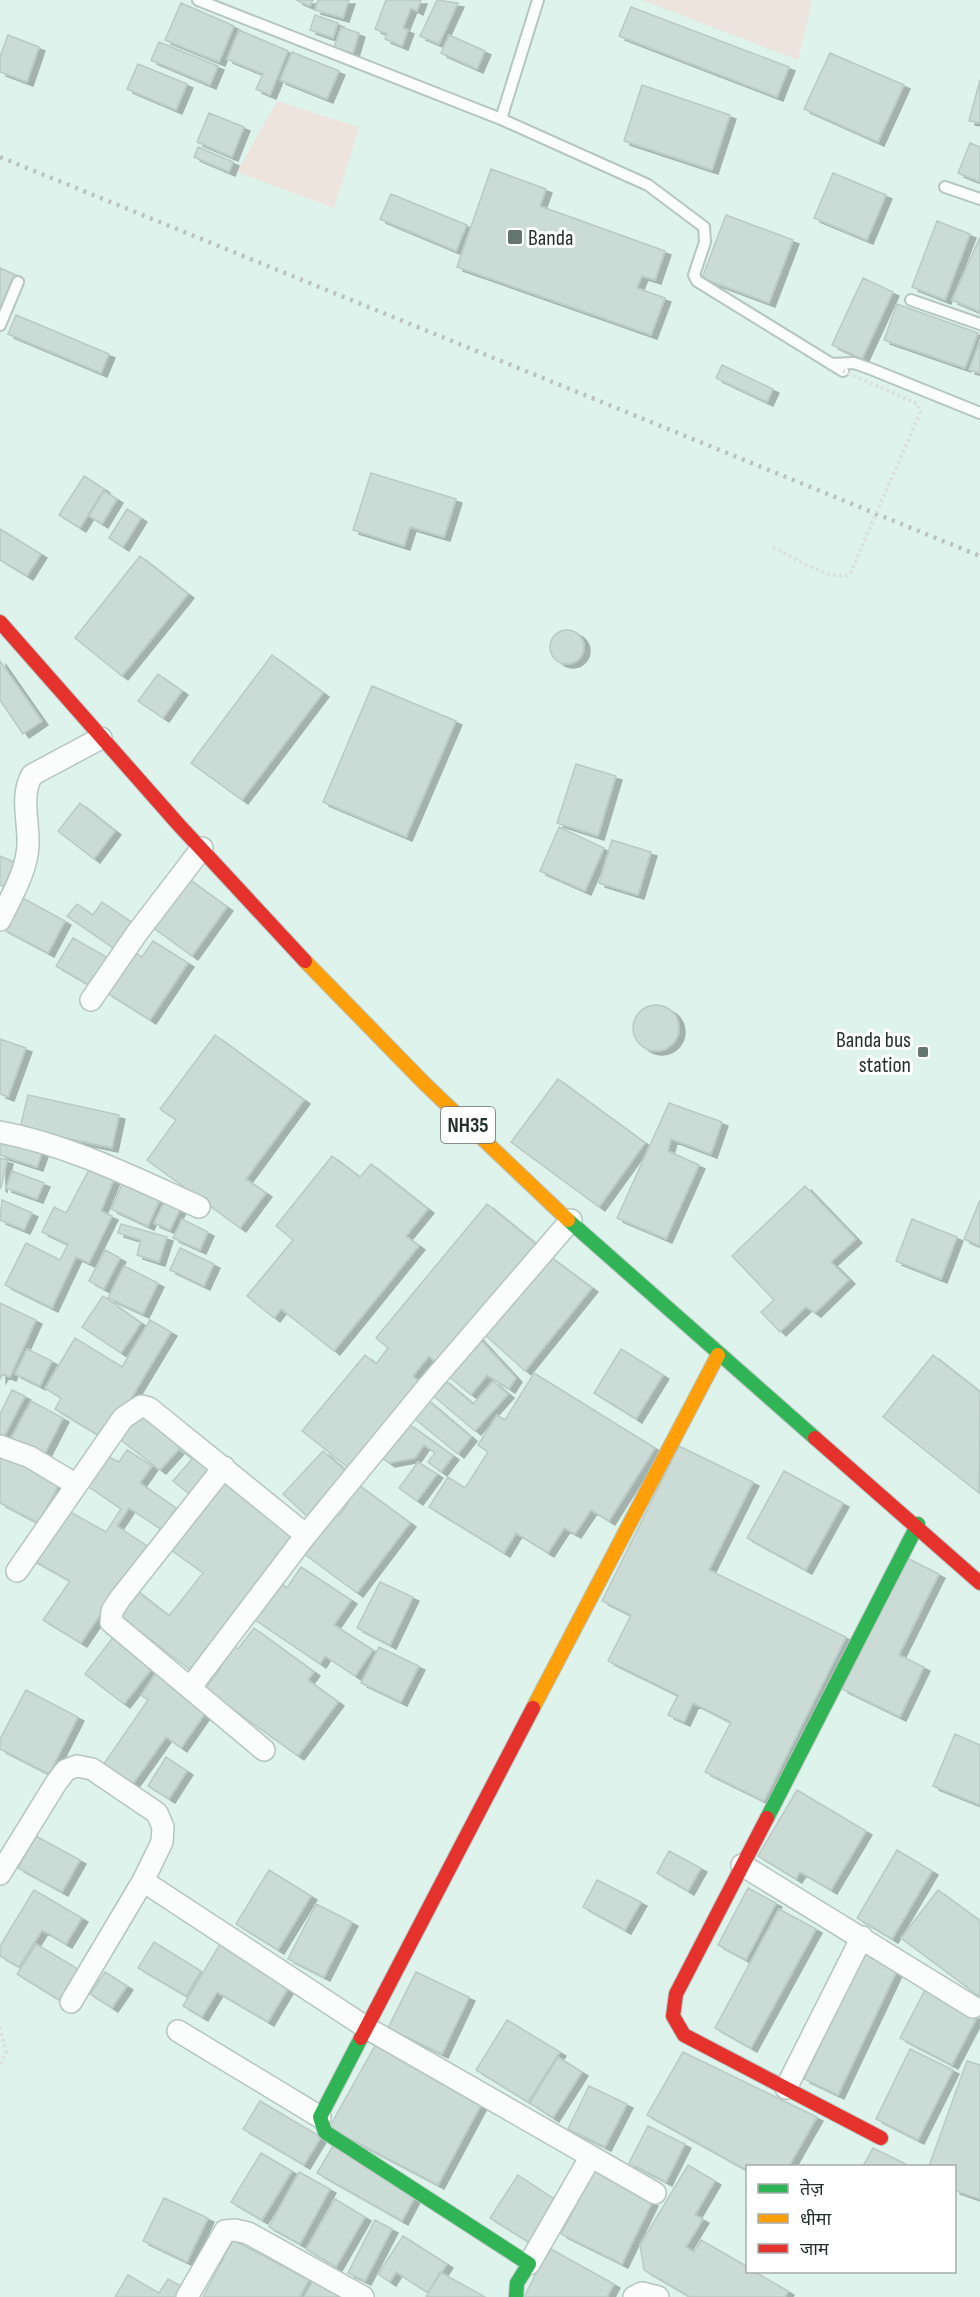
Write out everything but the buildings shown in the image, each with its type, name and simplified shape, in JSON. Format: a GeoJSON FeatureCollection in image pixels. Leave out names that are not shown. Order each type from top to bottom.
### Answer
{"type":"FeatureCollection","features":[{"type":"Feature","properties":{"kind":"main road","name":"NH35"},"geometry":{"type":"LineString","coordinates":[[0,622],[101,738],[315,972],[489,1146],[718,1355],[918,1524],[980,1583]]}},
{"type":"Feature","properties":{"kind":"main road"},"geometry":{"type":"LineString","coordinates":[[516,2297],[518,2283],[530,2264],[325,2132],[320,2117],[718,1355]]}},
{"type":"Feature","properties":{"kind":"main road"},"geometry":{"type":"LineString","coordinates":[[881,2138],[684,2035],[673,2016],[676,1994],[918,1524]]}},
{"type":"Feature","properties":{"kind":"street"},"geometry":{"type":"LineString","coordinates":[[0,920],[25,863],[28,846],[27,784],[32,775],[101,738]]}},
{"type":"Feature","properties":{"kind":"street"},"geometry":{"type":"LineString","coordinates":[[91,1000],[143,925],[202,848]]}},
{"type":"Feature","properties":{"kind":"street"},"geometry":{"type":"LineString","coordinates":[[0,1132],[27,1137],[72,1153],[199,1207]]}},
{"type":"Feature","properties":{"kind":"street"},"geometry":{"type":"LineString","coordinates":[[190,1688],[306,1535],[429,1384],[571,1220]]}},
{"type":"Feature","properties":{"kind":"street"},"geometry":{"type":"LineString","coordinates":[[17,1571],[75,1484],[123,1418],[141,1406],[149,1408],[306,1535]]}},
{"type":"Feature","properties":{"kind":"street"},"geometry":{"type":"LineString","coordinates":[[0,1446],[30,1457],[75,1484]]}},
{"type":"Feature","properties":{"kind":"street"},"geometry":{"type":"LineString","coordinates":[[224,1467],[111,1611],[111,1622],[264,1750]]}},
{"type":"Feature","properties":{"kind":"street"},"geometry":{"type":"LineString","coordinates":[[0,1874],[66,1770],[77,1766],[92,1769],[157,1812],[163,1827],[162,1842],[143,1881],[71,2002]]}},
{"type":"Feature","properties":{"kind":"street"},"geometry":{"type":"LineString","coordinates":[[742,1864],[973,2007]]}},
{"type":"Feature","properties":{"kind":"street"},"geometry":{"type":"LineString","coordinates":[[143,1881],[367,2028],[655,2193]]}},
{"type":"Feature","properties":{"kind":"street"},"geometry":{"type":"LineString","coordinates":[[786,2088],[862,1937]]}},
{"type":"Feature","properties":{"kind":"street"},"geometry":{"type":"LineString","coordinates":[[178,2031],[320,2117]]}},
{"type":"Feature","properties":{"kind":"street"},"geometry":{"type":"LineString","coordinates":[[530,2264],[591,2158]]}},
{"type":"Feature","properties":{"kind":"street"},"geometry":{"type":"LineString","coordinates":[[187,2297],[217,2241],[225,2231],[235,2230],[248,2233],[363,2297]]}},
{"type":"Feature","properties":{"kind":"street"},"geometry":{"type":"LineString","coordinates":[[634,2297],[642,2293],[658,2297]]}},
{"type":"Feature","properties":{"kind":"lane"},"geometry":{"type":"LineString","coordinates":[[198,0],[501,119],[648,185],[704,227],[705,242],[694,274],[697,281],[843,371]]}},
{"type":"Feature","properties":{"kind":"lane"},"geometry":{"type":"LineString","coordinates":[[501,119],[539,1]]}},
{"type":"Feature","properties":{"kind":"lane"},"geometry":{"type":"LineString","coordinates":[[945,187],[980,199]]}},
{"type":"Feature","properties":{"kind":"lane"},"geometry":{"type":"LineString","coordinates":[[0,325],[18,282]]}},
{"type":"Feature","properties":{"kind":"lane"},"geometry":{"type":"LineString","coordinates":[[911,300],[980,324]]}},
{"type":"Feature","properties":{"kind":"lane"},"geometry":{"type":"LineString","coordinates":[[831,364],[854,363],[980,413]]}},
{"type":"Feature","properties":{"kind":"path"},"geometry":{"type":"LineString","coordinates":[[773,547],[829,574],[843,577],[850,574],[920,413],[918,404],[843,371]]}},
{"type":"Feature","properties":{"kind":"path"},"geometry":{"type":"LineString","coordinates":[[0,2027],[6,2053],[0,2064]]}},
{"type":"Feature","properties":{"kind":"shaded area"},"geometry":{"type":"Polygon","coordinates":[[[642,0],[811,0],[812,1],[798,60],[642,0]]]}},
{"type":"Feature","properties":{"kind":"shaded area"},"geometry":{"type":"Polygon","coordinates":[[[277,101],[359,127],[334,208],[237,172],[277,101]]]}},
{"type":"Feature","properties":{"kind":"railway"},"geometry":{"type":"LineString","coordinates":[[0,157],[980,556]]}},
{"type":"Feature","properties":{"kind":"traffic: fast"},"geometry":{"type":"LineString","coordinates":[[568,1220],[815,1438]]}},
{"type":"Feature","properties":{"kind":"traffic: fast"},"geometry":{"type":"LineString","coordinates":[[767,1818],[918,1524]]}},
{"type":"Feature","properties":{"kind":"traffic: fast"},"geometry":{"type":"LineString","coordinates":[[361,2038],[320,2117],[325,2132],[529,2264],[517,2283],[516,2297]]}},
{"type":"Feature","properties":{"kind":"traffic: slow"},"geometry":{"type":"LineString","coordinates":[[305,961],[425,1084],[568,1220]]}},
{"type":"Feature","properties":{"kind":"traffic: slow"},"geometry":{"type":"LineString","coordinates":[[533,1708],[718,1355]]}},
{"type":"Feature","properties":{"kind":"traffic: jam"},"geometry":{"type":"LineString","coordinates":[[0,622],[178,824],[305,961]]}},
{"type":"Feature","properties":{"kind":"traffic: jam"},"geometry":{"type":"LineString","coordinates":[[815,1438],[980,1583]]}},
{"type":"Feature","properties":{"kind":"traffic: jam"},"geometry":{"type":"LineString","coordinates":[[361,2038],[533,1708]]}},
{"type":"Feature","properties":{"kind":"traffic: jam"},"geometry":{"type":"LineString","coordinates":[[767,1818],[676,1994],[673,2016],[684,2035],[881,2138]]}},
{"type":"Feature","properties":{"kind":"place","name":"Banda"},"geometry":{"type":"Point","coordinates":[515,237]}},
{"type":"Feature","properties":{"kind":"place","name":"Banda bus station"},"geometry":{"type":"Point","coordinates":[923,1052]}}]}
